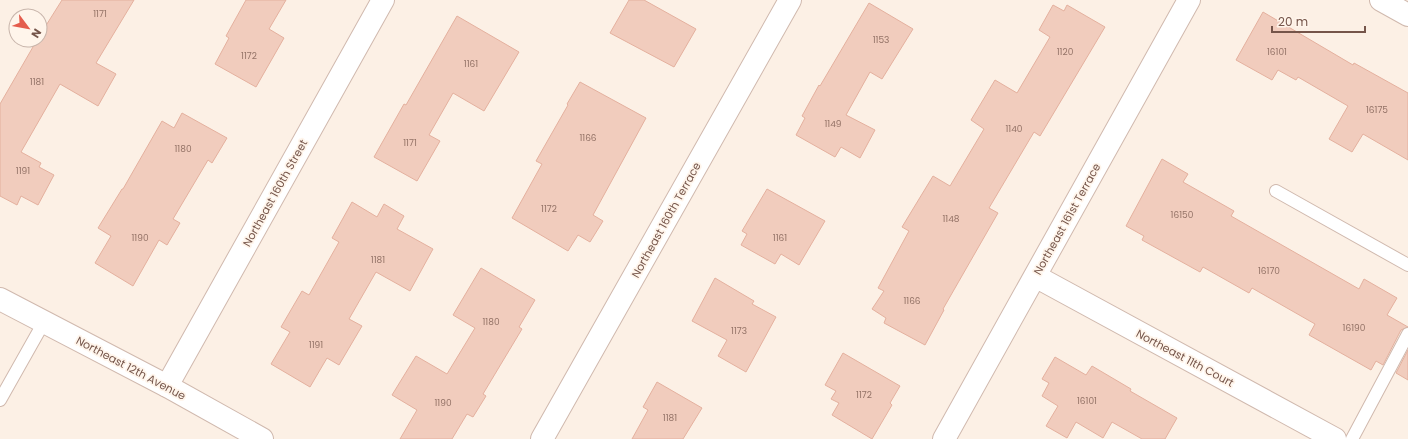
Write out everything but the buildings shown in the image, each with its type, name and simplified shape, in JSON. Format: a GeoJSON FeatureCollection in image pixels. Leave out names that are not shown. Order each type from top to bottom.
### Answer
{"type":"FeatureCollection","features":[{"type":"Feature","properties":{"kind":"street","name":"Northeast 160th Street"},"geometry":{"type":"LineString","coordinates":[[167,386],[382,0]]}},
{"type":"Feature","properties":{"kind":"street","name":"Northeast 160th Terrace"},"geometry":{"type":"LineString","coordinates":[[542,439],[790,0]]}},
{"type":"Feature","properties":{"kind":"street","name":"Northeast 161st Terrace"},"geometry":{"type":"LineString","coordinates":[[944,439],[1190,0]]}},
{"type":"Feature","properties":{"kind":"street"},"geometry":{"type":"LineString","coordinates":[[1381,0],[1408,15]]}},
{"type":"Feature","properties":{"kind":"street","name":"Northeast 11th Court"},"geometry":{"type":"LineString","coordinates":[[1035,276],[1335,439]]}},
{"type":"Feature","properties":{"kind":"street","name":"Northeast 12th Avenue"},"geometry":{"type":"LineString","coordinates":[[0,299],[167,386],[256,438]]}},
{"type":"Feature","properties":{"kind":"lane"},"geometry":{"type":"LineString","coordinates":[[1276,191],[1408,265]]}},
{"type":"Feature","properties":{"kind":"lane"},"geometry":{"type":"LineString","coordinates":[[0,400],[44,322]]}},
{"type":"Feature","properties":{"kind":"lane"},"geometry":{"type":"LineString","coordinates":[[1352,439],[1408,334]]}}]}
